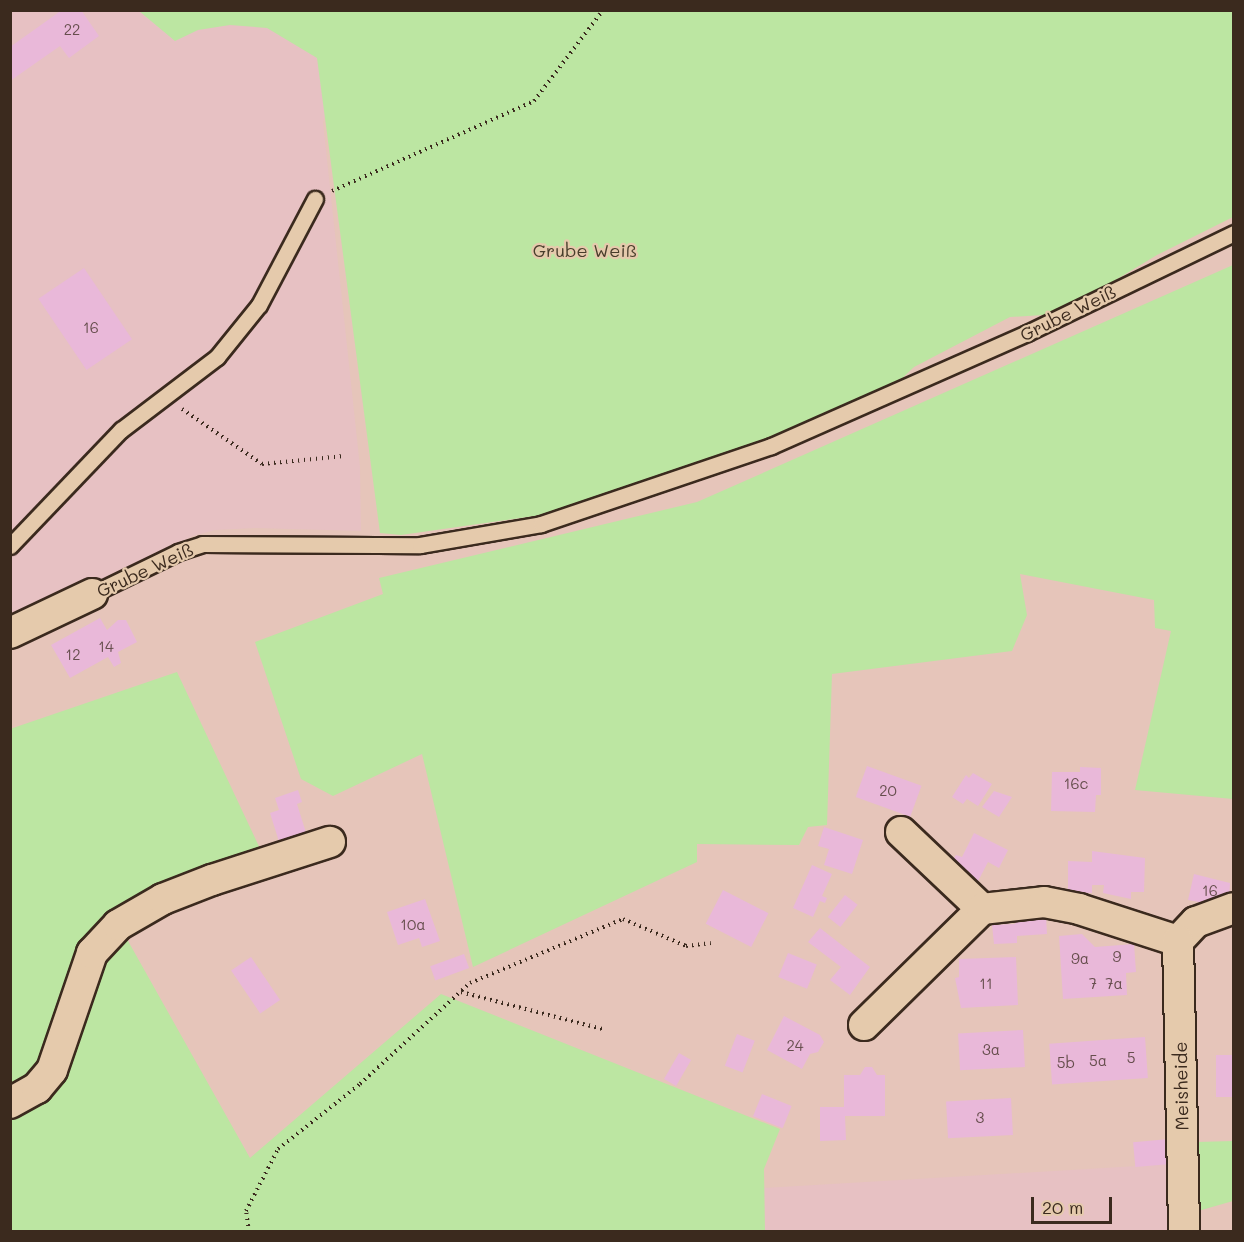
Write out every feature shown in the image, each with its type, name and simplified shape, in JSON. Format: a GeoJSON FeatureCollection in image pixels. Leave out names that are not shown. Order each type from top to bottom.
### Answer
{"type":"FeatureCollection","features":[{"type":"Feature","properties":{"kind":"street","name":"Grube Weiß"},"geometry":{"type":"LineString","coordinates":[[10,633],[92,594]]}},
{"type":"Feature","properties":{"kind":"street"},"geometry":{"type":"LineString","coordinates":[[901,832],[982,909]]}},
{"type":"Feature","properties":{"kind":"street"},"geometry":{"type":"LineString","coordinates":[[10,1103],[38,1088],[52,1070],[92,953],[118,925],[163,899],[212,880],[330,843]]}},
{"type":"Feature","properties":{"kind":"street"},"geometry":{"type":"LineString","coordinates":[[864,1025],[982,909],[1044,902],[1079,909],[1178,941],[1196,922],[1233,908]]}},
{"type":"Feature","properties":{"kind":"street","name":"Meisheide"},"geometry":{"type":"LineString","coordinates":[[1178,941],[1184,1232]]}},
{"type":"Feature","properties":{"kind":"lane"},"geometry":{"type":"LineString","coordinates":[[10,546],[121,430],[217,357],[259,305],[315,199]]}},
{"type":"Feature","properties":{"kind":"lane","name":"Grube Weiß"},"geometry":{"type":"LineString","coordinates":[[92,594],[178,552],[202,544],[420,545],[541,524],[771,446],[1027,333],[1233,233]]}},
{"type":"Feature","properties":{"kind":"path"},"geometry":{"type":"LineString","coordinates":[[315,199],[534,101],[603,10]]}},
{"type":"Feature","properties":{"kind":"path"},"geometry":{"type":"LineString","coordinates":[[166,398],[262,464],[345,456]]}},
{"type":"Feature","properties":{"kind":"path"},"geometry":{"type":"LineString","coordinates":[[249,1232],[246,1211],[278,1149],[360,1084],[470,983],[623,919],[686,946],[711,943]]}},
{"type":"Feature","properties":{"kind":"path"},"geometry":{"type":"LineString","coordinates":[[460,992],[602,1029]]}},
{"type":"Feature","properties":{"kind":"shaded area"},"geometry":{"type":"Polygon","coordinates":[[[11,11],[253,11],[339,71],[323,122],[360,467],[361,531],[255,528],[215,530],[193,536],[11,624],[11,11]]]}},
{"type":"Feature","properties":{"kind":"shaded area"},"geometry":{"type":"Polygon","coordinates":[[[1171,1164],[1172,1231],[765,1231],[764,1188],[1171,1164]]]}},
{"type":"Feature","properties":{"kind":"green space","name":"Grube Weiß"},"geometry":{"type":"Polygon","coordinates":[[[139,11],[1233,11],[1233,217],[1157,255],[1059,314],[1010,317],[914,367],[893,387],[777,436],[624,491],[542,515],[401,535],[380,533],[317,58],[267,28],[230,25],[198,30],[175,41],[139,11]]]}},
{"type":"Feature","properties":{"kind":"green space"},"geometry":{"type":"Polygon","coordinates":[[[1233,265],[1233,799],[1135,790],[1171,631],[1155,628],[1154,600],[1020,574],[1027,615],[1012,651],[832,674],[827,825],[808,827],[799,845],[697,844],[697,862],[473,967],[422,754],[333,796],[301,779],[255,642],[383,594],[379,578],[697,502],[1233,265]]]}},
{"type":"Feature","properties":{"kind":"green space"},"geometry":{"type":"Polygon","coordinates":[[[177,672],[263,855],[114,918],[45,1062],[10,1094],[10,729],[177,672]]]}},
{"type":"Feature","properties":{"kind":"green space"},"geometry":{"type":"Polygon","coordinates":[[[123,932],[250,1158],[441,994],[780,1129],[764,1169],[765,1231],[11,1232],[10,1112],[91,975],[123,932]]]}},
{"type":"Feature","properties":{"kind":"green space"},"geometry":{"type":"Polygon","coordinates":[[[1233,1141],[1233,1201],[1198,1211],[1197,1142],[1233,1141]]]}},
{"type":"Feature","properties":{"kind":"building"},"geometry":{"type":"Polygon","coordinates":[[[62,10],[81,10],[99,36],[69,58],[60,46],[10,81],[10,47],[62,10]]]}},
{"type":"Feature","properties":{"kind":"building"},"geometry":{"type":"Polygon","coordinates":[[[84,268],[132,339],[86,370],[38,299],[84,268]]]}},
{"type":"Feature","properties":{"kind":"building"},"geometry":{"type":"Polygon","coordinates":[[[100,618],[107,630],[118,620],[126,620],[137,642],[118,652],[121,663],[114,667],[108,657],[70,678],[51,645],[100,618]]]}},
{"type":"Feature","properties":{"kind":"building"},"geometry":{"type":"Polygon","coordinates":[[[867,766],[922,786],[910,817],[856,797],[867,766]]]}},
{"type":"Feature","properties":{"kind":"building"},"geometry":{"type":"Polygon","coordinates":[[[1080,767],[1101,768],[1101,795],[1096,795],[1095,812],[1051,811],[1052,772],[1080,772],[1080,767]]]}},
{"type":"Feature","properties":{"kind":"building"},"geometry":{"type":"Polygon","coordinates":[[[973,773],[992,784],[978,806],[967,799],[963,804],[952,797],[966,775],[969,778],[973,773]]]}},
{"type":"Feature","properties":{"kind":"building"},"geometry":{"type":"Polygon","coordinates":[[[298,790],[302,802],[297,804],[308,839],[281,848],[270,813],[279,810],[275,798],[298,790]]]}},
{"type":"Feature","properties":{"kind":"building"},"geometry":{"type":"Polygon","coordinates":[[[994,791],[1012,797],[999,817],[982,807],[994,791]]]}},
{"type":"Feature","properties":{"kind":"building"},"geometry":{"type":"Polygon","coordinates":[[[824,827],[863,840],[852,874],[824,865],[829,849],[818,846],[824,827]]]}},
{"type":"Feature","properties":{"kind":"building"},"geometry":{"type":"Polygon","coordinates":[[[974,833],[1008,850],[999,868],[988,862],[974,889],[948,867],[956,855],[962,857],[974,833]]]}},
{"type":"Feature","properties":{"kind":"building"},"geometry":{"type":"Polygon","coordinates":[[[1092,851],[1145,858],[1144,892],[1131,892],[1131,899],[1103,893],[1104,885],[1092,885],[1092,893],[1068,892],[1068,861],[1092,862],[1092,851]]]}},
{"type":"Feature","properties":{"kind":"building"},"geometry":{"type":"Polygon","coordinates":[[[812,865],[832,874],[822,896],[827,898],[825,903],[820,901],[813,917],[793,908],[812,865]]]}},
{"type":"Feature","properties":{"kind":"building"},"geometry":{"type":"Polygon","coordinates":[[[1194,874],[1230,883],[1229,899],[1215,905],[1188,900],[1194,874]]]}},
{"type":"Feature","properties":{"kind":"building"},"geometry":{"type":"Polygon","coordinates":[[[723,890],[768,913],[751,947],[706,924],[723,890]]]}},
{"type":"Feature","properties":{"kind":"building"},"geometry":{"type":"Polygon","coordinates":[[[845,895],[858,905],[840,927],[828,917],[845,895]]]}},
{"type":"Feature","properties":{"kind":"building"},"geometry":{"type":"Polygon","coordinates":[[[425,899],[440,941],[422,947],[419,938],[398,945],[387,912],[425,899]]]}},
{"type":"Feature","properties":{"kind":"building"},"geometry":{"type":"Polygon","coordinates":[[[1046,916],[1047,934],[1017,936],[1017,943],[994,944],[992,925],[1015,924],[1014,919],[1046,916]]]}},
{"type":"Feature","properties":{"kind":"building"},"geometry":{"type":"Polygon","coordinates":[[[820,928],[870,967],[850,995],[830,980],[841,967],[808,942],[820,928]]]}},
{"type":"Feature","properties":{"kind":"building"},"geometry":{"type":"Polygon","coordinates":[[[1082,934],[1095,947],[1134,944],[1136,972],[1126,973],[1127,995],[1063,999],[1059,936],[1082,934]]]}},
{"type":"Feature","properties":{"kind":"building"},"geometry":{"type":"Polygon","coordinates":[[[788,953],[817,965],[807,989],[778,977],[788,953]]]}},
{"type":"Feature","properties":{"kind":"building"},"geometry":{"type":"Polygon","coordinates":[[[464,954],[469,968],[435,980],[430,966],[464,954]]]}},
{"type":"Feature","properties":{"kind":"building"},"geometry":{"type":"Polygon","coordinates":[[[251,957],[280,1000],[260,1014],[231,970],[251,957]]]}},
{"type":"Feature","properties":{"kind":"building"},"geometry":{"type":"Polygon","coordinates":[[[1016,957],[1018,1005],[961,1008],[955,978],[959,977],[959,959],[1016,957]]]}},
{"type":"Feature","properties":{"kind":"building"},"geometry":{"type":"Polygon","coordinates":[[[784,1016],[820,1035],[824,1042],[818,1052],[810,1054],[802,1069],[767,1050],[784,1016]]]}},
{"type":"Feature","properties":{"kind":"building"},"geometry":{"type":"Polygon","coordinates":[[[1023,1030],[1025,1067],[960,1070],[958,1033],[1023,1030]]]}},
{"type":"Feature","properties":{"kind":"building"},"geometry":{"type":"Polygon","coordinates":[[[737,1034],[755,1041],[743,1073],[725,1066],[737,1034]]]}},
{"type":"Feature","properties":{"kind":"building"},"geometry":{"type":"Polygon","coordinates":[[[1145,1037],[1148,1078],[1052,1085],[1049,1044],[1145,1037]]]}},
{"type":"Feature","properties":{"kind":"building"},"geometry":{"type":"Polygon","coordinates":[[[679,1053],[691,1060],[676,1086],[664,1079],[679,1053]]]}},
{"type":"Feature","properties":{"kind":"building"},"geometry":{"type":"Polygon","coordinates":[[[1216,1055],[1233,1055],[1233,1097],[1216,1097],[1216,1055]]]}},
{"type":"Feature","properties":{"kind":"building"},"geometry":{"type":"Polygon","coordinates":[[[865,1067],[872,1067],[877,1075],[885,1075],[885,1116],[845,1116],[846,1140],[820,1141],[820,1107],[844,1107],[844,1075],[860,1075],[865,1067]]]}},
{"type":"Feature","properties":{"kind":"building"},"geometry":{"type":"Polygon","coordinates":[[[762,1094],[792,1106],[783,1128],[753,1116],[762,1094]]]}},
{"type":"Feature","properties":{"kind":"building"},"geometry":{"type":"Polygon","coordinates":[[[1011,1098],[1013,1135],[948,1138],[946,1101],[1011,1098]]]}},
{"type":"Feature","properties":{"kind":"building"},"geometry":{"type":"Polygon","coordinates":[[[1169,1139],[1171,1164],[1135,1167],[1133,1142],[1169,1139]]]}}]}
